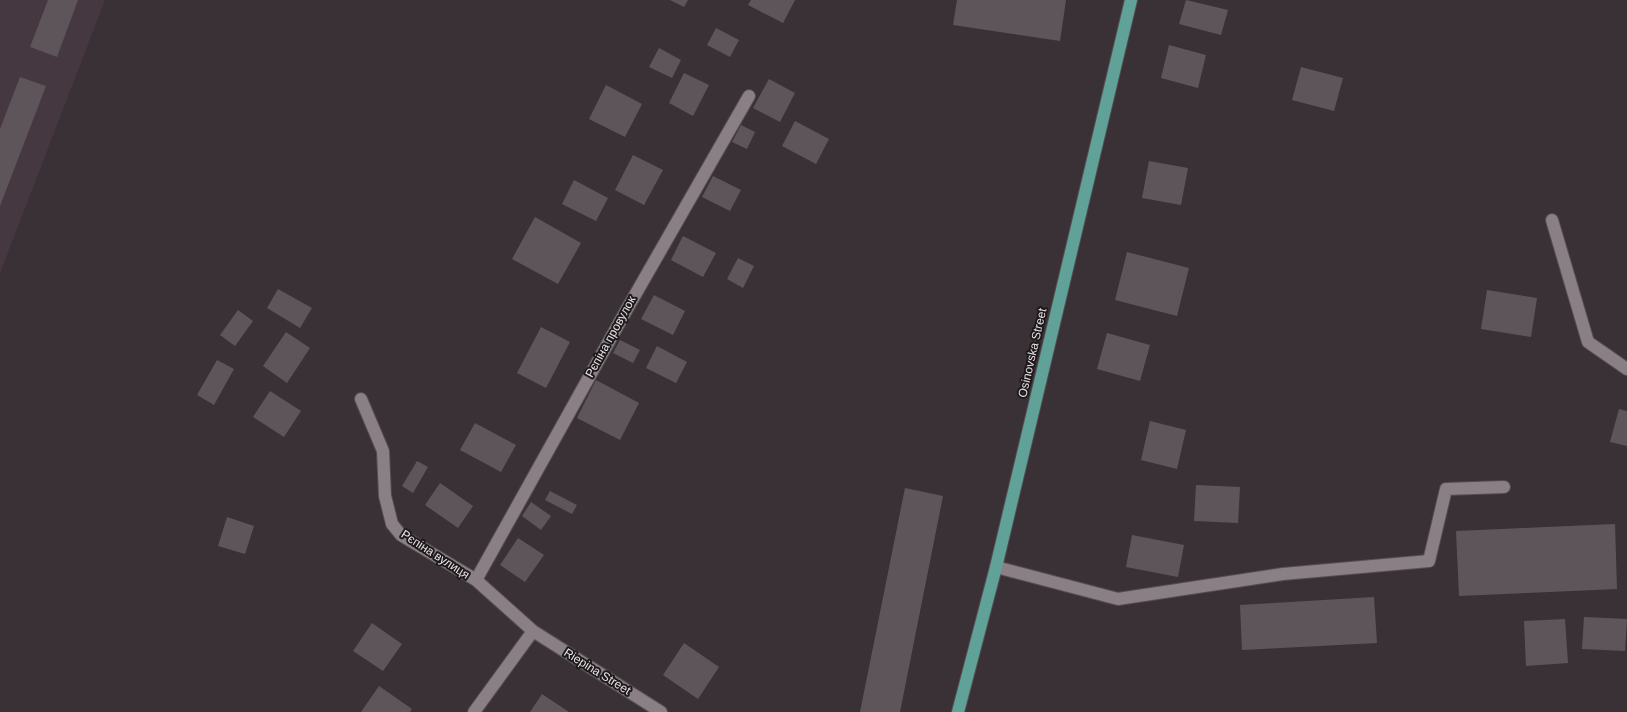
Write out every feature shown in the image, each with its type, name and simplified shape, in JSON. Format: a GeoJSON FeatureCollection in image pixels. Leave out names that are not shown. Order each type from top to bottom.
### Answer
{"type":"FeatureCollection","features":[{"type":"Feature","properties":{"kind":"main road","name":"Osinovska Street"},"geometry":{"type":"LineString","coordinates":[[958,712],[996,567],[1131,0]]}},
{"type":"Feature","properties":{"kind":"street","name":"Рєпіна провулок"},"geometry":{"type":"LineString","coordinates":[[476,580],[622,317],[749,96]]}},
{"type":"Feature","properties":{"kind":"street"},"geometry":{"type":"LineString","coordinates":[[1552,220],[1588,342],[1627,369]]}},
{"type":"Feature","properties":{"kind":"street","name":"Рєпіна вулиця"},"geometry":{"type":"LineString","coordinates":[[361,399],[383,451],[385,496],[392,524],[401,535],[476,580],[533,631]]}},
{"type":"Feature","properties":{"kind":"street"},"geometry":{"type":"LineString","coordinates":[[996,567],[1118,599],[1282,574],[1429,562],[1446,489],[1504,487]]}},
{"type":"Feature","properties":{"kind":"street"},"geometry":{"type":"LineString","coordinates":[[474,712],[533,631]]}},
{"type":"Feature","properties":{"kind":"street","name":"Riepina Street"},"geometry":{"type":"LineString","coordinates":[[533,631],[661,712]]}},
{"type":"Feature","properties":{"kind":"shaded area"},"geometry":{"type":"Polygon","coordinates":[[[0,0],[105,0],[0,273],[0,0]]]}},
{"type":"Feature","properties":{"kind":"building"},"geometry":{"type":"Polygon","coordinates":[[[48,0],[78,0],[57,57],[30,47],[48,0]]]}},
{"type":"Feature","properties":{"kind":"building"},"geometry":{"type":"Polygon","coordinates":[[[670,0],[688,0],[684,7],[670,0]]]}},
{"type":"Feature","properties":{"kind":"building"},"geometry":{"type":"Polygon","coordinates":[[[751,0],[795,0],[783,23],[748,5],[751,0]]]}},
{"type":"Feature","properties":{"kind":"building"},"geometry":{"type":"Polygon","coordinates":[[[957,0],[1066,0],[1060,41],[953,25],[957,0]]]}},
{"type":"Feature","properties":{"kind":"building"},"geometry":{"type":"Polygon","coordinates":[[[1186,0],[1228,10],[1221,35],[1179,24],[1186,0]]]}},
{"type":"Feature","properties":{"kind":"building"},"geometry":{"type":"Polygon","coordinates":[[[716,28],[739,40],[730,57],[707,45],[716,28]]]}},
{"type":"Feature","properties":{"kind":"building"},"geometry":{"type":"Polygon","coordinates":[[[1169,45],[1206,55],[1198,88],[1161,78],[1169,45]]]}},
{"type":"Feature","properties":{"kind":"building"},"geometry":{"type":"Polygon","coordinates":[[[659,48],[681,60],[672,78],[649,67],[659,48]]]}},
{"type":"Feature","properties":{"kind":"building"},"geometry":{"type":"Polygon","coordinates":[[[1301,67],[1343,78],[1334,111],[1292,100],[1301,67]]]}},
{"type":"Feature","properties":{"kind":"building"},"geometry":{"type":"Polygon","coordinates":[[[684,73],[709,85],[693,116],[669,103],[684,73]]]}},
{"type":"Feature","properties":{"kind":"building"},"geometry":{"type":"Polygon","coordinates":[[[20,77],[46,86],[0,206],[0,129],[20,77]]]}},
{"type":"Feature","properties":{"kind":"building"},"geometry":{"type":"Polygon","coordinates":[[[769,79],[795,93],[780,122],[753,108],[769,79]]]}},
{"type":"Feature","properties":{"kind":"building"},"geometry":{"type":"Polygon","coordinates":[[[606,85],[642,104],[625,137],[589,119],[606,85]]]}},
{"type":"Feature","properties":{"kind":"building"},"geometry":{"type":"Polygon","coordinates":[[[795,121],[829,139],[816,164],[782,146],[795,121]]]}},
{"type":"Feature","properties":{"kind":"building"},"geometry":{"type":"Polygon","coordinates":[[[741,125],[755,132],[747,149],[732,142],[741,125]]]}},
{"type":"Feature","properties":{"kind":"building"},"geometry":{"type":"Polygon","coordinates":[[[633,155],[663,170],[644,205],[615,190],[633,155]]]}},
{"type":"Feature","properties":{"kind":"building"},"geometry":{"type":"Polygon","coordinates":[[[1149,161],[1188,168],[1181,205],[1142,198],[1149,161]]]}},
{"type":"Feature","properties":{"kind":"building"},"geometry":{"type":"Polygon","coordinates":[[[713,176],[741,190],[730,211],[702,197],[713,176]]]}},
{"type":"Feature","properties":{"kind":"building"},"geometry":{"type":"Polygon","coordinates":[[[574,180],[608,198],[596,221],[562,204],[574,180]]]}},
{"type":"Feature","properties":{"kind":"building"},"geometry":{"type":"Polygon","coordinates":[[[535,217],[581,243],[558,284],[512,259],[535,217]]]}},
{"type":"Feature","properties":{"kind":"building"},"geometry":{"type":"Polygon","coordinates":[[[683,236],[716,253],[703,277],[671,260],[683,236]]]}},
{"type":"Feature","properties":{"kind":"building"},"geometry":{"type":"Polygon","coordinates":[[[1127,252],[1189,268],[1177,316],[1115,300],[1127,252]]]}},
{"type":"Feature","properties":{"kind":"building"},"geometry":{"type":"Polygon","coordinates":[[[738,258],[754,266],[743,288],[727,279],[738,258]]]}},
{"type":"Feature","properties":{"kind":"building"},"geometry":{"type":"Polygon","coordinates":[[[278,289],[312,308],[300,328],[267,308],[278,289]]]}},
{"type":"Feature","properties":{"kind":"building"},"geometry":{"type":"Polygon","coordinates":[[[1487,290],[1537,298],[1531,337],[1481,329],[1487,290]]]}},
{"type":"Feature","properties":{"kind":"building"},"geometry":{"type":"Polygon","coordinates":[[[654,295],[685,311],[673,335],[641,319],[654,295]]]}},
{"type":"Feature","properties":{"kind":"building"},"geometry":{"type":"Polygon","coordinates":[[[238,310],[253,321],[235,346],[220,335],[238,310]]]}},
{"type":"Feature","properties":{"kind":"building"},"geometry":{"type":"Polygon","coordinates":[[[541,327],[570,342],[546,388],[517,373],[541,327]]]}},
{"type":"Feature","properties":{"kind":"building"},"geometry":{"type":"Polygon","coordinates":[[[286,332],[310,348],[287,383],[263,366],[286,332]]]}},
{"type":"Feature","properties":{"kind":"building"},"geometry":{"type":"Polygon","coordinates":[[[1107,333],[1150,345],[1140,381],[1097,369],[1107,333]]]}},
{"type":"Feature","properties":{"kind":"building"},"geometry":{"type":"Polygon","coordinates":[[[620,340],[640,350],[633,363],[613,353],[620,340]]]}},
{"type":"Feature","properties":{"kind":"building"},"geometry":{"type":"Polygon","coordinates":[[[657,346],[687,362],[676,383],[646,368],[657,346]]]}},
{"type":"Feature","properties":{"kind":"building"},"geometry":{"type":"Polygon","coordinates":[[[217,360],[234,369],[214,405],[197,395],[217,360]]]}},
{"type":"Feature","properties":{"kind":"building"},"geometry":{"type":"Polygon","coordinates":[[[596,380],[639,403],[620,440],[577,418],[596,380]]]}},
{"type":"Feature","properties":{"kind":"building"},"geometry":{"type":"Polygon","coordinates":[[[270,391],[301,411],[284,437],[253,417],[270,391]]]}},
{"type":"Feature","properties":{"kind":"building"},"geometry":{"type":"Polygon","coordinates":[[[1619,409],[1627,411],[1627,446],[1610,442],[1619,409]]]}},
{"type":"Feature","properties":{"kind":"building"},"geometry":{"type":"Polygon","coordinates":[[[1150,421],[1186,430],[1177,469],[1141,460],[1150,421]]]}},
{"type":"Feature","properties":{"kind":"building"},"geometry":{"type":"Polygon","coordinates":[[[475,423],[516,445],[501,472],[460,450],[475,423]]]}},
{"type":"Feature","properties":{"kind":"building"},"geometry":{"type":"Polygon","coordinates":[[[417,461],[428,467],[413,493],[402,486],[417,461]]]}},
{"type":"Feature","properties":{"kind":"building"},"geometry":{"type":"Polygon","coordinates":[[[440,483],[473,506],[458,528],[425,505],[440,483]]]}},
{"type":"Feature","properties":{"kind":"building"},"geometry":{"type":"Polygon","coordinates":[[[1196,485],[1240,487],[1238,523],[1194,521],[1196,485]]]}},
{"type":"Feature","properties":{"kind":"building"},"geometry":{"type":"Polygon","coordinates":[[[905,488],[943,496],[900,712],[860,712],[905,488]]]}},
{"type":"Feature","properties":{"kind":"building"},"geometry":{"type":"Polygon","coordinates":[[[550,491],[577,505],[572,514],[545,500],[550,491]]]}},
{"type":"Feature","properties":{"kind":"building"},"geometry":{"type":"Polygon","coordinates":[[[531,502],[551,516],[541,530],[522,516],[531,502]]]}},
{"type":"Feature","properties":{"kind":"building"},"geometry":{"type":"Polygon","coordinates":[[[227,517],[254,526],[245,554],[218,546],[227,517]]]}},
{"type":"Feature","properties":{"kind":"building"},"geometry":{"type":"Polygon","coordinates":[[[1615,524],[1617,589],[1459,596],[1456,531],[1615,524]]]}},
{"type":"Feature","properties":{"kind":"building"},"geometry":{"type":"Polygon","coordinates":[[[1132,535],[1184,545],[1178,577],[1126,567],[1132,535]]]}},
{"type":"Feature","properties":{"kind":"building"},"geometry":{"type":"Polygon","coordinates":[[[518,538],[544,555],[525,582],[500,565],[518,538]]]}},
{"type":"Feature","properties":{"kind":"building"},"geometry":{"type":"Polygon","coordinates":[[[1374,597],[1377,643],[1242,650],[1240,605],[1374,597]]]}},
{"type":"Feature","properties":{"kind":"building"},"geometry":{"type":"Polygon","coordinates":[[[1584,617],[1627,619],[1625,651],[1582,649],[1584,617]]]}},
{"type":"Feature","properties":{"kind":"building"},"geometry":{"type":"Polygon","coordinates":[[[1565,619],[1568,663],[1526,666],[1524,621],[1565,619]]]}},
{"type":"Feature","properties":{"kind":"building"},"geometry":{"type":"Polygon","coordinates":[[[372,623],[402,644],[383,671],[353,651],[372,623]]]}},
{"type":"Feature","properties":{"kind":"building"},"geometry":{"type":"Polygon","coordinates":[[[684,643],[719,667],[698,699],[663,675],[684,643]]]}},
{"type":"Feature","properties":{"kind":"building"},"geometry":{"type":"Polygon","coordinates":[[[379,686],[412,709],[410,712],[361,712],[379,686]]]}},
{"type":"Feature","properties":{"kind":"building"},"geometry":{"type":"Polygon","coordinates":[[[542,694],[569,712],[530,712],[542,694]]]}}]}
